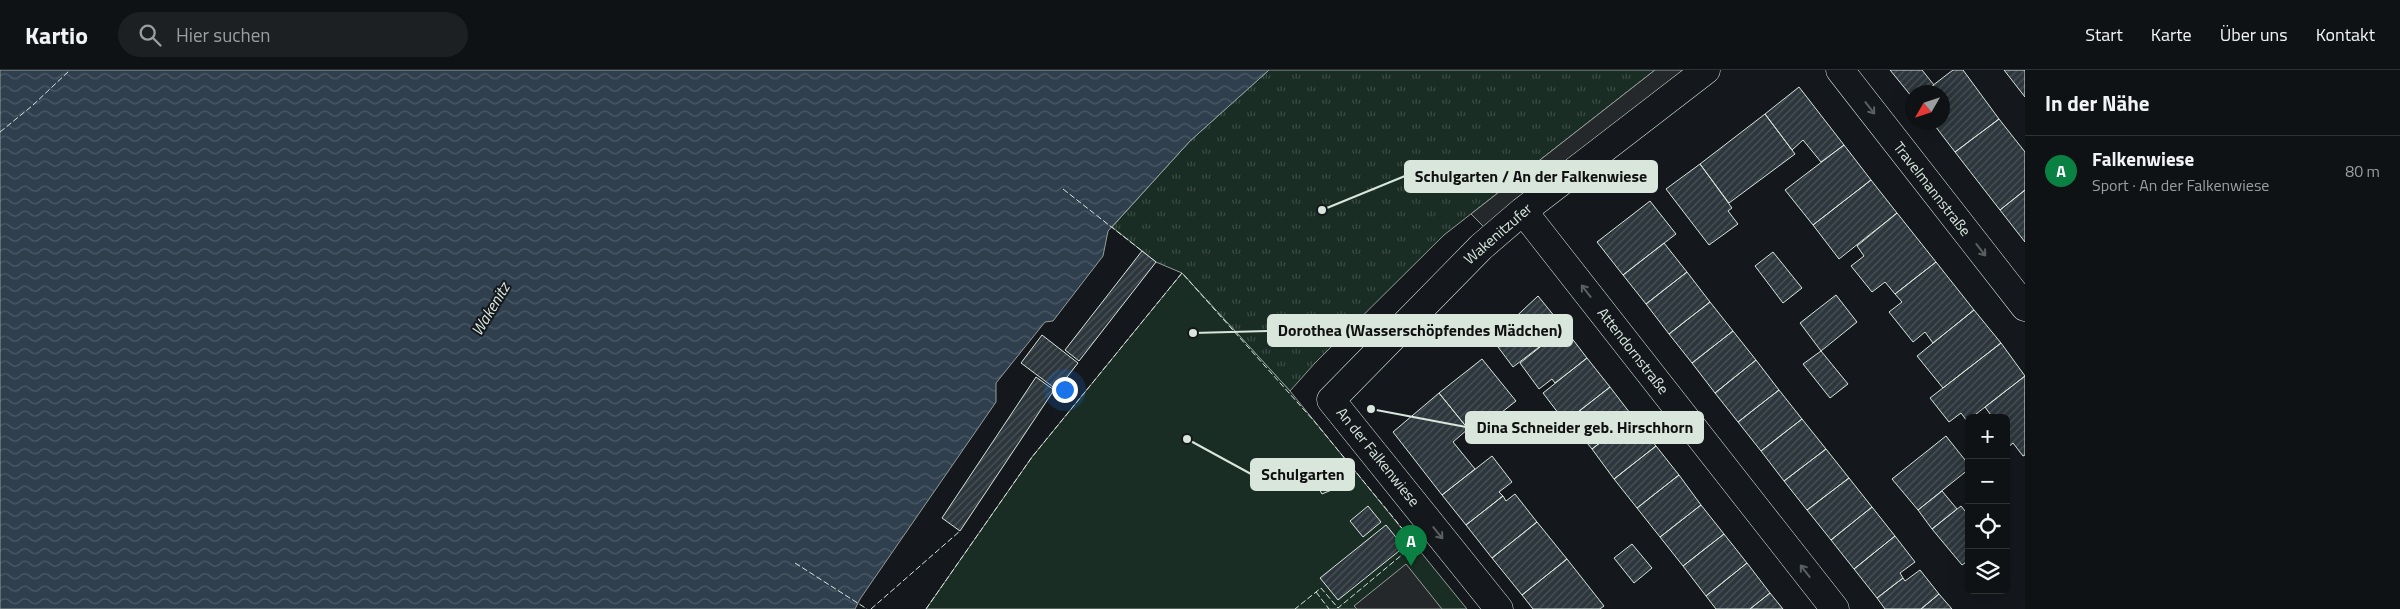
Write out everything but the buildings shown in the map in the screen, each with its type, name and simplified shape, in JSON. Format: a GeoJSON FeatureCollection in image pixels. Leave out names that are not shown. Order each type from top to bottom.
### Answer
{"type":"FeatureCollection","features":[{"type":"Feature","properties":{"kind":"street","name":"Wakenitzufer"},"geometry":{"type":"LineString","coordinates":[[1331,400],[1481,247],[1523,211],[1706,70]]}},
{"type":"Feature","properties":{"kind":"street","name":"Travelmannstraße"},"geometry":{"type":"LineString","coordinates":[[1840,70],[2025,307]]}},
{"type":"Feature","properties":{"kind":"street","name":"Attendornstraße"},"geometry":{"type":"LineString","coordinates":[[1523,211],[1835,609]]}},
{"type":"Feature","properties":{"kind":"street","name":"An der Falkenwiese"},"geometry":{"type":"LineString","coordinates":[[1331,400],[1499,609]]}},
{"type":"Feature","properties":{"kind":"green space"},"geometry":{"type":"Polygon","coordinates":[[[1269,70],[1655,70],[1444,235],[1315,363],[1290,391],[1182,273],[1156,262],[1112,227],[1190,141],[1269,70]]]}},
{"type":"Feature","properties":{"kind":"green space"},"geometry":{"type":"Polygon","coordinates":[[[1182,273],[1290,391],[1467,609],[926,609],[1032,457],[1182,273]]]}},
{"type":"Feature","properties":{"kind":"shaded area"},"geometry":{"type":"Polygon","coordinates":[[[1655,70],[1684,70],[1484,227],[1471,214],[1655,70]]]}},
{"type":"Feature","properties":{"kind":"shaded area"},"geometry":{"type":"Polygon","coordinates":[[[1406,564],[1442,609],[1357,609],[1354,606],[1406,564]]]}},
{"type":"Feature","properties":{"kind":"water","name":"Wakenitz"},"geometry":{"type":"Polygon","coordinates":[[[0,70],[1269,70],[1190,141],[1108,231],[1103,256],[1053,321],[1045,322],[996,383],[996,402],[855,609],[0,609],[0,70]]]}},
{"type":"Feature","properties":{"kind":"fence"},"geometry":{"type":"LineString","coordinates":[[0,132],[32,106],[70,70]]}},
{"type":"Feature","properties":{"kind":"fence"},"geometry":{"type":"LineString","coordinates":[[1063,189],[1142,251]]}},
{"type":"Feature","properties":{"kind":"fence"},"geometry":{"type":"LineString","coordinates":[[926,609],[1032,457],[1182,273],[1314,421],[1415,544],[1338,608],[1321,588],[1295,609]]}},
{"type":"Feature","properties":{"kind":"fence"},"geometry":{"type":"LineString","coordinates":[[871,609],[960,531]]}},
{"type":"Feature","properties":{"kind":"fence"},"geometry":{"type":"LineString","coordinates":[[795,563],[867,609]]}},
{"type":"Feature","properties":{"kind":"fence"},"geometry":{"type":"LineString","coordinates":[[1316,592],[1329,609]]}},
{"type":"Feature","properties":{"kind":"place","name":"Schulgarten / An der Falkenwiese"},"geometry":{"type":"Point","coordinates":[1322,210]}},
{"type":"Feature","properties":{"kind":"place","name":"Dorothea (Wasserschöpfendes Mädchen)"},"geometry":{"type":"Point","coordinates":[1193,333]}},
{"type":"Feature","properties":{"kind":"place","name":"Dina Schneider geb. Hirschhorn"},"geometry":{"type":"Point","coordinates":[1371,409]}},
{"type":"Feature","properties":{"kind":"place","name":"Schulgarten"},"geometry":{"type":"Point","coordinates":[1187,439]}},
{"type":"Feature","properties":{"kind":"place","name":"Falkenwiese"},"geometry":{"type":"Point","coordinates":[1411,566]}}]}
